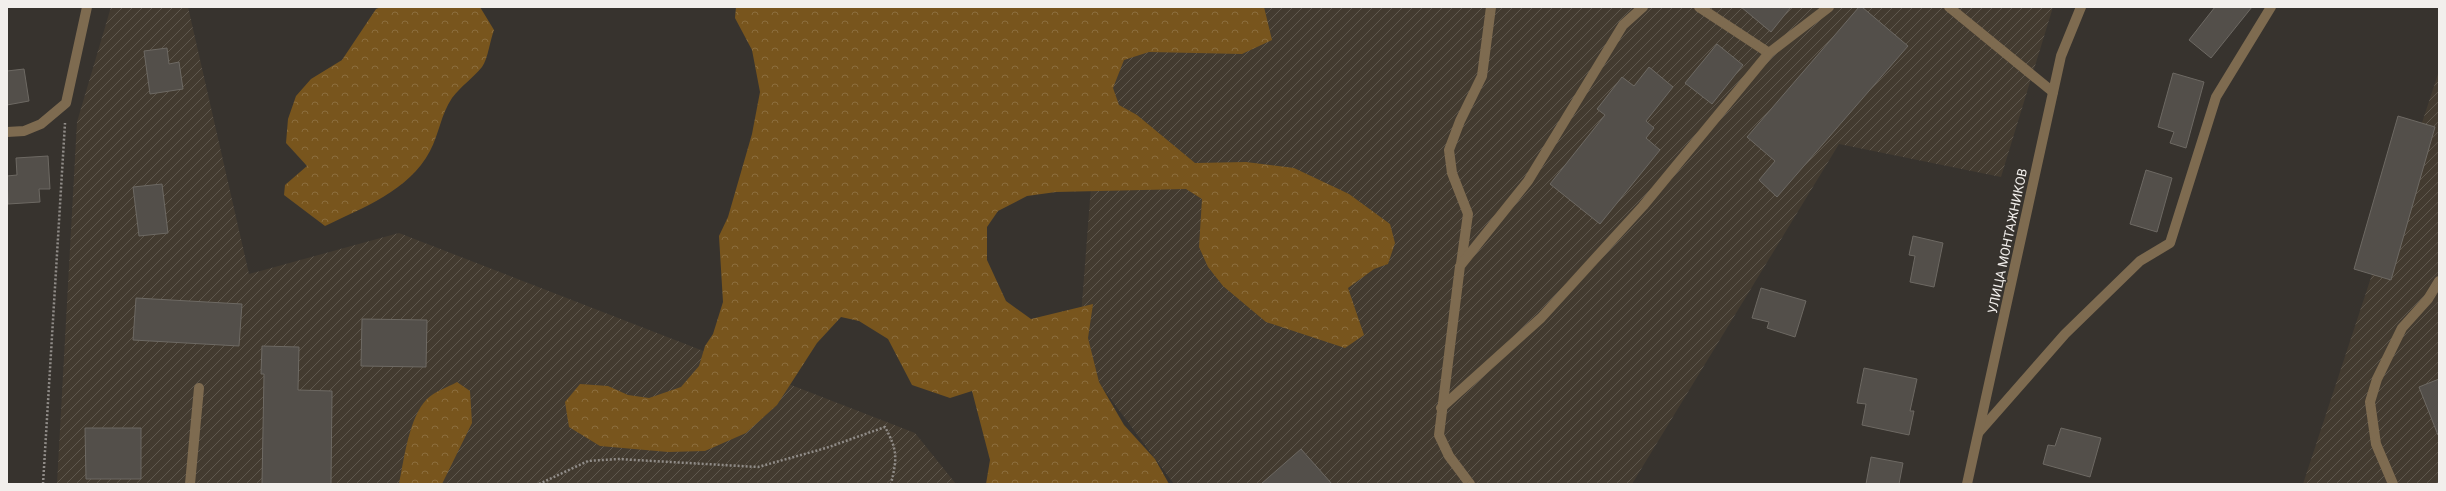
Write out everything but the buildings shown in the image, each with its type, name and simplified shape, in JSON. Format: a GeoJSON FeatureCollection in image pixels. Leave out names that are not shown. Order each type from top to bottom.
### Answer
{"type":"FeatureCollection","features":[{"type":"Feature","properties":{"kind":"street"},"geometry":{"type":"LineString","coordinates":[[7,132],[24,131],[42,124],[66,103],[87,7]]}},
{"type":"Feature","properties":{"kind":"street"},"geometry":{"type":"LineString","coordinates":[[1470,484],[1449,456],[1439,435],[1441,408],[1468,214],[1452,173],[1448,150],[1482,76],[1491,7]]}},
{"type":"Feature","properties":{"kind":"street"},"geometry":{"type":"LineString","coordinates":[[1460,266],[1528,181],[1623,25],[1643,7]]}},
{"type":"Feature","properties":{"kind":"street"},"geometry":{"type":"LineString","coordinates":[[1699,7],[1769,53]]}},
{"type":"Feature","properties":{"kind":"street"},"geometry":{"type":"LineString","coordinates":[[1441,408],[1541,318],[1643,206],[1769,53],[1829,7]]}},
{"type":"Feature","properties":{"kind":"street"},"geometry":{"type":"LineString","coordinates":[[1949,7],[2053,92]]}},
{"type":"Feature","properties":{"kind":"street","name":"УЛИЦА МОНТАЖНИКОВ"},"geometry":{"type":"LineString","coordinates":[[1967,484],[2061,56],[2081,7]]}},
{"type":"Feature","properties":{"kind":"street"},"geometry":{"type":"LineString","coordinates":[[1979,432],[2065,334],[2140,261],[2170,243],[2216,97],[2271,7]]}},
{"type":"Feature","properties":{"kind":"street"},"geometry":{"type":"LineString","coordinates":[[2393,484],[2376,444],[2370,402],[2377,379],[2402,328],[2428,299],[2439,281]]}},
{"type":"Feature","properties":{"kind":"street"},"geometry":{"type":"LineString","coordinates":[[190,484],[199,388]]}},
{"type":"Feature","properties":{"kind":"path"},"geometry":{"type":"LineString","coordinates":[[43,484],[66,103]]}},
{"type":"Feature","properties":{"kind":"path"},"geometry":{"type":"LineString","coordinates":[[539,484],[588,461],[618,459],[758,467],[826,448],[885,427],[896,447],[895,466],[891,484]]}},
{"type":"Feature","properties":{"kind":"shaded area"},"geometry":{"type":"Polygon","coordinates":[[[111,7],[188,7],[249,274],[399,233],[915,433],[956,484],[57,484],[77,122],[111,7]]]}},
{"type":"Feature","properties":{"kind":"shaded area"},"geometry":{"type":"Polygon","coordinates":[[[1153,7],[2053,7],[2001,177],[1839,144],[1632,484],[1174,484],[1078,355],[1099,83],[1153,7]]]}},
{"type":"Feature","properties":{"kind":"shaded area"},"geometry":{"type":"Polygon","coordinates":[[[2439,71],[2439,484],[2303,484],[2439,71]]]}},
{"type":"Feature","properties":{"kind":"green space"},"geometry":{"type":"Polygon","coordinates":[[[381,7],[480,7],[494,30],[484,64],[448,104],[430,151],[421,165],[410,177],[384,197],[325,226],[284,195],[285,185],[307,166],[286,143],[288,119],[296,96],[311,79],[342,60],[376,9],[381,7]]]}},
{"type":"Feature","properties":{"kind":"green space"},"geometry":{"type":"Polygon","coordinates":[[[736,7],[1264,7],[1272,40],[1242,54],[1149,52],[1124,60],[1113,88],[1119,105],[1137,115],[1195,163],[1246,162],[1294,168],[1349,194],[1390,224],[1395,243],[1388,264],[1374,269],[1348,288],[1364,335],[1345,348],[1266,322],[1223,286],[1208,267],[1199,247],[1202,199],[1186,189],[1056,192],[1027,196],[998,211],[987,227],[987,260],[1006,301],[1031,319],[1093,304],[1088,338],[1099,382],[1124,425],[1155,459],[1169,484],[986,484],[990,460],[972,391],[950,398],[912,385],[888,339],[859,321],[841,317],[817,343],[777,405],[746,433],[705,451],[668,452],[600,446],[569,427],[565,402],[580,384],[608,386],[628,395],[649,398],[681,387],[699,366],[705,346],[713,334],[723,302],[719,236],[728,217],[752,134],[760,92],[752,50],[735,18],[736,7]]]}},
{"type":"Feature","properties":{"kind":"green space"},"geometry":{"type":"Polygon","coordinates":[[[457,382],[470,391],[472,423],[442,484],[399,484],[408,439],[416,416],[421,407],[433,394],[457,382]]]}}]}
